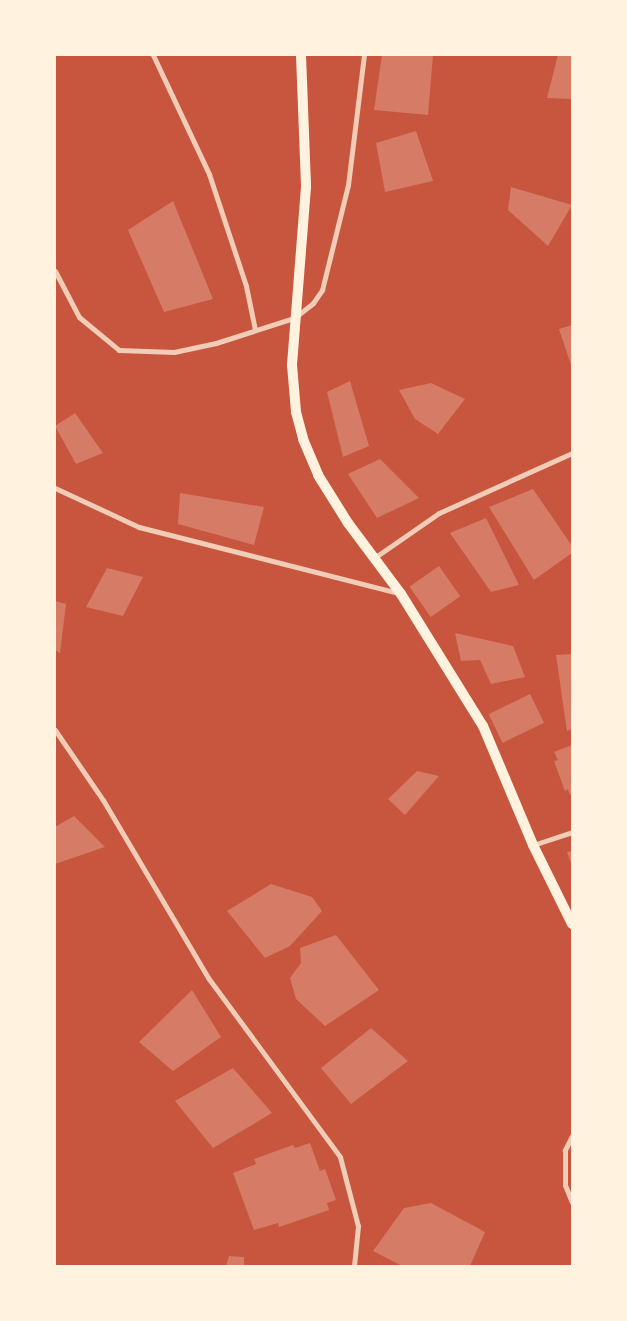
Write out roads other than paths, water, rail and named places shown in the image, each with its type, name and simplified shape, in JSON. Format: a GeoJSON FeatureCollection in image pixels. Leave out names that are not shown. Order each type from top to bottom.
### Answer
{"type":"FeatureCollection","features":[{"type":"Feature","properties":{"kind":"main road"},"geometry":{"type":"LineString","coordinates":[[301,55],[306,187],[294,318],[296,412],[304,439],[318,475],[374,558],[401,594],[483,726],[533,845],[572,924]]}},
{"type":"Feature","properties":{"kind":"street"},"geometry":{"type":"LineString","coordinates":[[153,55],[209,174],[246,286],[255,330]]}},
{"type":"Feature","properties":{"kind":"street"},"geometry":{"type":"LineString","coordinates":[[55,271],[79,316],[119,350],[174,352],[216,343],[294,318],[313,303],[322,290],[348,185],[364,55]]}},
{"type":"Feature","properties":{"kind":"street"},"geometry":{"type":"LineString","coordinates":[[374,558],[439,512],[572,453]]}},
{"type":"Feature","properties":{"kind":"street"},"geometry":{"type":"LineString","coordinates":[[55,488],[139,526],[401,594]]}},
{"type":"Feature","properties":{"kind":"street"},"geometry":{"type":"LineString","coordinates":[[55,730],[104,800],[209,979],[340,1157],[358,1226],[354,1266]]}},
{"type":"Feature","properties":{"kind":"street"},"geometry":{"type":"LineString","coordinates":[[533,845],[572,832]]}},
{"type":"Feature","properties":{"kind":"street"},"geometry":{"type":"LineString","coordinates":[[572,1136],[565,1150],[565,1185],[572,1202]]}}]}
